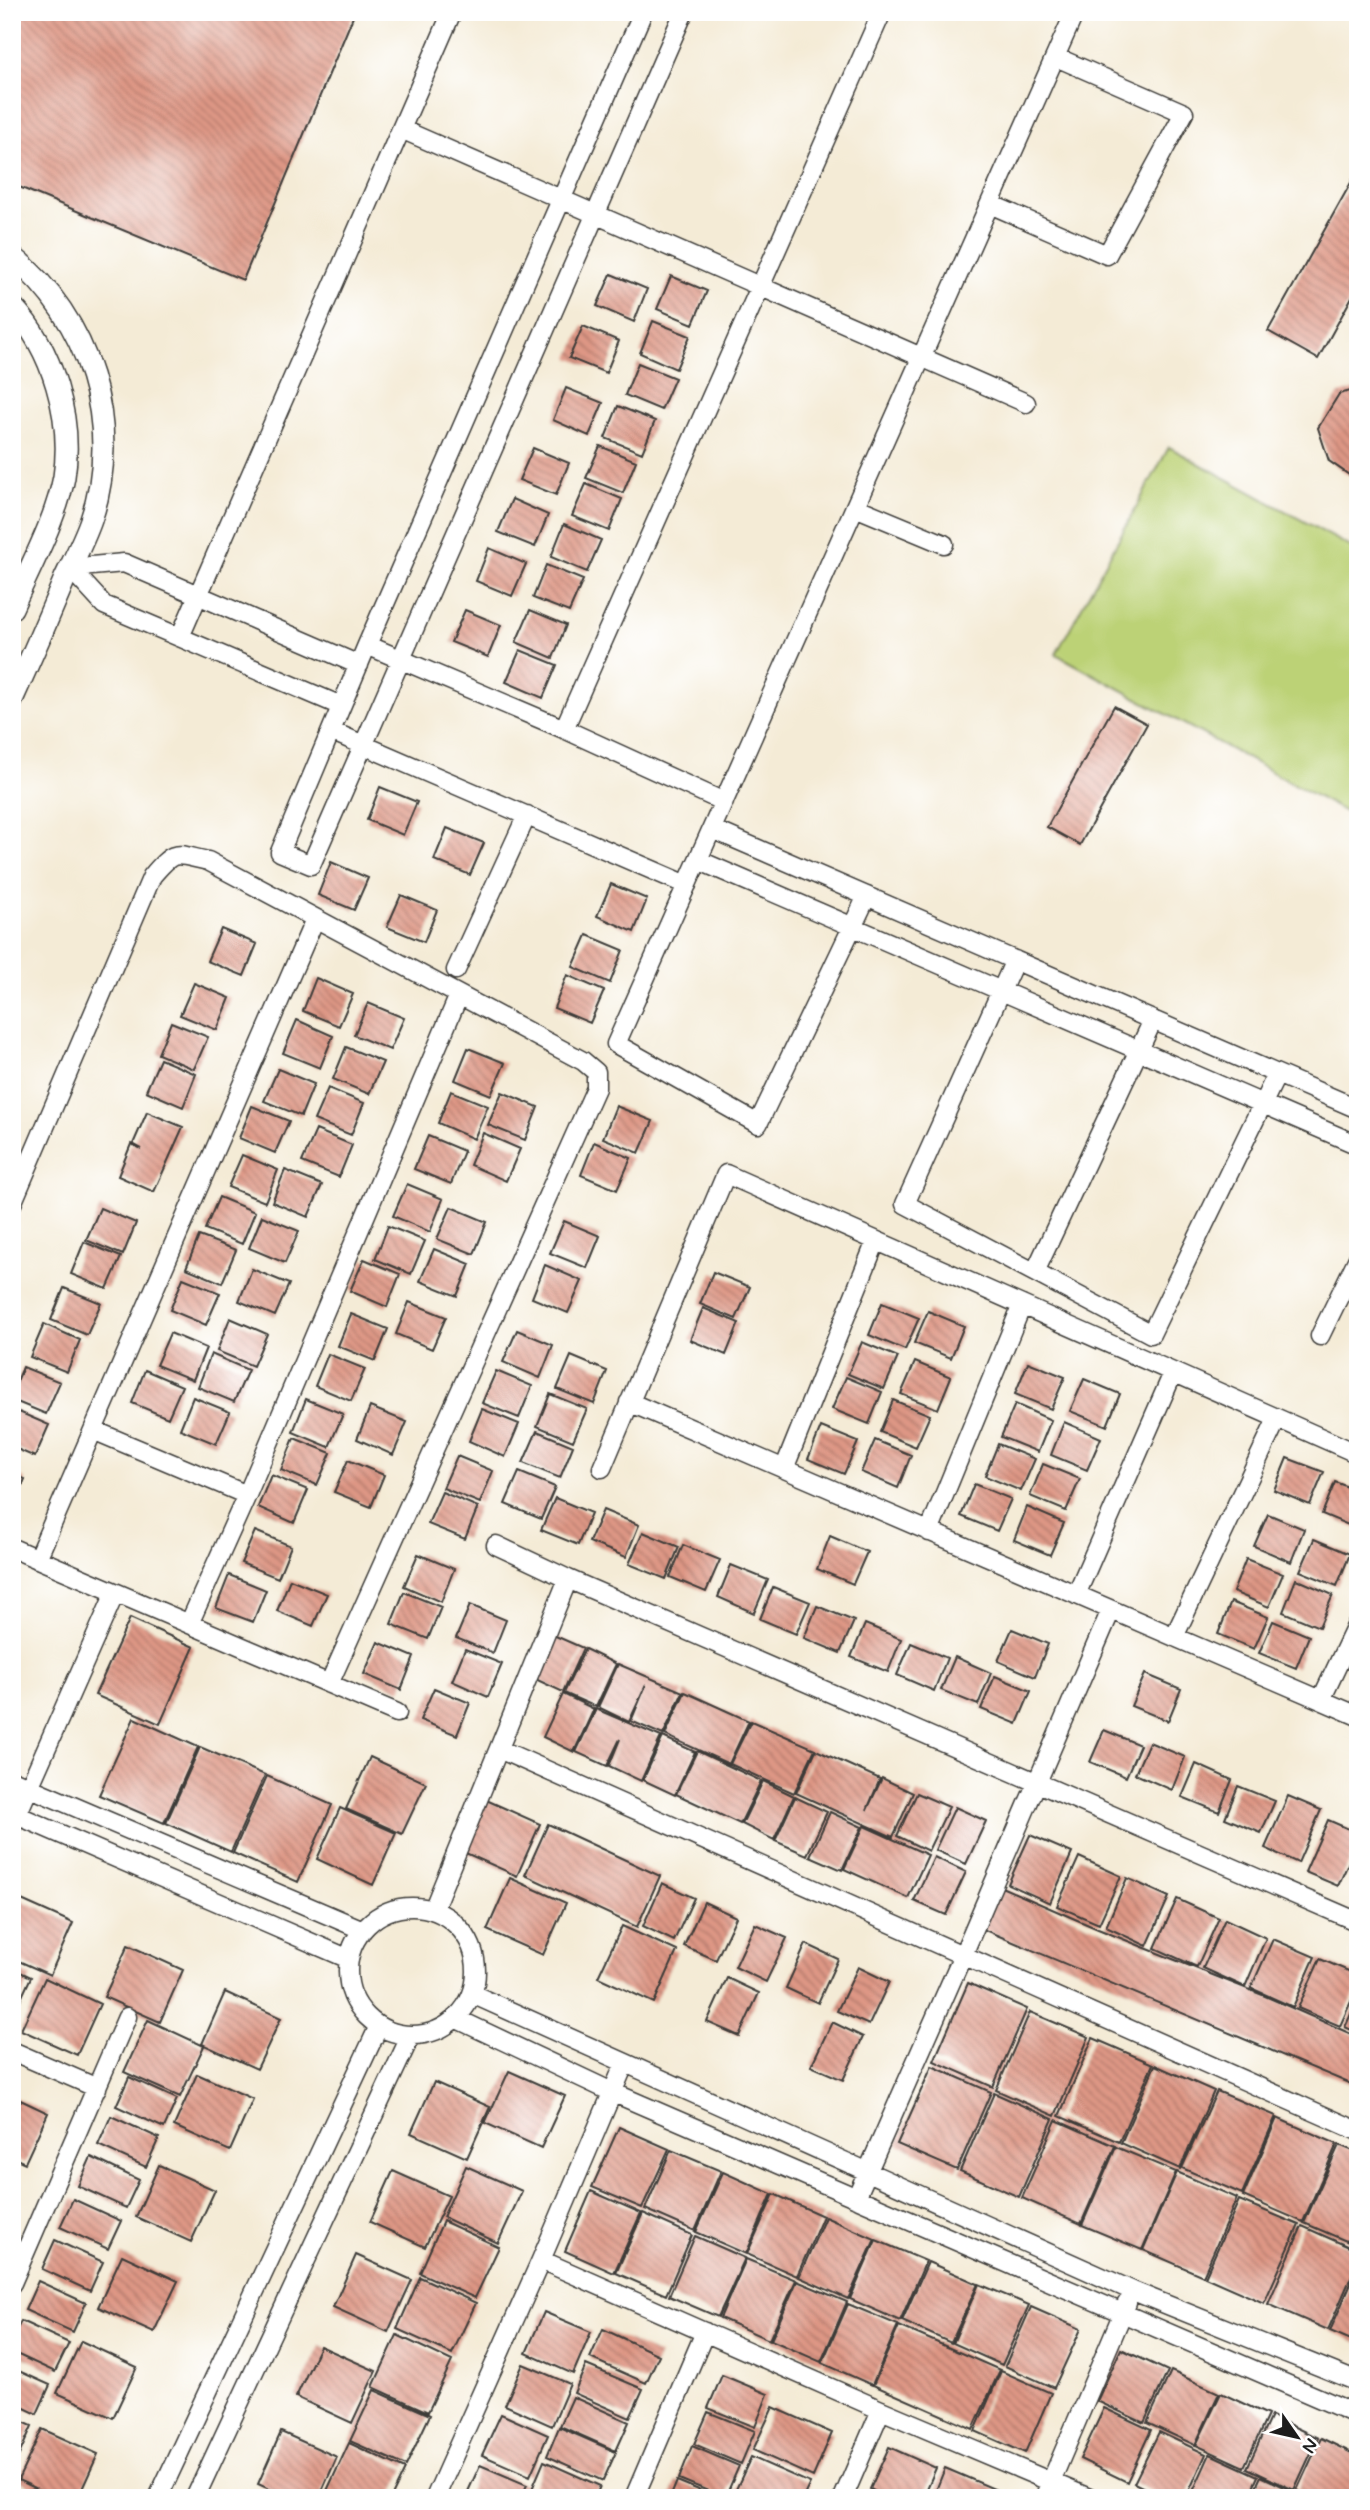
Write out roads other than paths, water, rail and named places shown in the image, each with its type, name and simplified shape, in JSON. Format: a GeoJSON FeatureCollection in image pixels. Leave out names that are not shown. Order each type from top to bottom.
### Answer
{"type":"FeatureCollection","features":[{"type":"Feature","properties":{"kind":"street"},"geometry":{"type":"LineString","coordinates":[[180,637],[452,12]]}},
{"type":"Feature","properties":{"kind":"street"},"geometry":{"type":"LineString","coordinates":[[643,12],[367,645],[280,852],[312,864],[684,12]]}},
{"type":"Feature","properties":{"kind":"street"},"geometry":{"type":"LineString","coordinates":[[564,729],[881,12]]}},
{"type":"Feature","properties":{"kind":"street"},"geometry":{"type":"LineString","coordinates":[[867,896],[758,1124],[616,1044],[1075,12]]}},
{"type":"Feature","properties":{"kind":"street"},"geometry":{"type":"LineString","coordinates":[[990,204],[1107,255],[1184,113],[1056,57]]}},
{"type":"Feature","properties":{"kind":"street"},"geometry":{"type":"LineString","coordinates":[[401,130],[761,285],[1026,404]]}},
{"type":"Feature","properties":{"kind":"street"},"geometry":{"type":"LineString","coordinates":[[12,256],[40,282],[65,316],[83,348],[97,385],[102,424],[101,471],[91,519],[12,700]]}},
{"type":"Feature","properties":{"kind":"street"},"geometry":{"type":"LineString","coordinates":[[12,306],[36,340],[51,369],[61,401],[66,442],[64,477],[56,505],[12,608]]}},
{"type":"Feature","properties":{"kind":"street"},"geometry":{"type":"LineString","coordinates":[[855,507],[944,544]]}},
{"type":"Feature","properties":{"kind":"street"},"geometry":{"type":"LineString","coordinates":[[36,554],[70,568],[104,605],[341,706]]}},
{"type":"Feature","properties":{"kind":"street"},"geometry":{"type":"LineString","coordinates":[[70,568],[124,563],[359,666]]}},
{"type":"Feature","properties":{"kind":"street"},"geometry":{"type":"LineString","coordinates":[[367,645],[564,729],[724,802]]}},
{"type":"Feature","properties":{"kind":"street"},"geometry":{"type":"LineString","coordinates":[[331,731],[687,884]]}},
{"type":"Feature","properties":{"kind":"street"},"geometry":{"type":"LineString","coordinates":[[456,970],[527,816]]}},
{"type":"Feature","properties":{"kind":"street"},"geometry":{"type":"LineString","coordinates":[[712,829],[1358,1109]]}},
{"type":"Feature","properties":{"kind":"street"},"geometry":{"type":"LineString","coordinates":[[12,1204],[152,876],[169,857],[178,855],[208,861],[583,1061],[596,1072],[596,1088],[329,1684]]}},
{"type":"Feature","properties":{"kind":"street"},"geometry":{"type":"LineString","coordinates":[[698,860],[1358,1145]]}},
{"type":"Feature","properties":{"kind":"street"},"geometry":{"type":"LineString","coordinates":[[37,1559],[315,919]]}},
{"type":"Feature","properties":{"kind":"street"},"geometry":{"type":"LineString","coordinates":[[1015,960],[905,1204],[1151,1334],[1277,1074]]}},
{"type":"Feature","properties":{"kind":"street"},"geometry":{"type":"LineString","coordinates":[[189,1624],[247,1495],[459,995]]}},
{"type":"Feature","properties":{"kind":"street"},"geometry":{"type":"LineString","coordinates":[[1035,1272],[1153,1020]]}},
{"type":"Feature","properties":{"kind":"street"},"geometry":{"type":"LineString","coordinates":[[601,1468],[726,1174],[1358,1454]]}},
{"type":"Feature","properties":{"kind":"street"},"geometry":{"type":"LineString","coordinates":[[784,1469],[876,1241]]}},
{"type":"Feature","properties":{"kind":"street"},"geometry":{"type":"LineString","coordinates":[[1320,1336],[1358,1258]]}},
{"type":"Feature","properties":{"kind":"street"},"geometry":{"type":"LineString","coordinates":[[929,1532],[1022,1305]]}},
{"type":"Feature","properties":{"kind":"street"},"geometry":{"type":"LineString","coordinates":[[1076,1595],[1173,1373]]}},
{"type":"Feature","properties":{"kind":"street"},"geometry":{"type":"LineString","coordinates":[[629,1402],[1358,1716]]}},
{"type":"Feature","properties":{"kind":"street"},"geometry":{"type":"LineString","coordinates":[[1174,1637],[1277,1419]]}},
{"type":"Feature","properties":{"kind":"street"},"geometry":{"type":"LineString","coordinates":[[93,1430],[247,1495]]}},
{"type":"Feature","properties":{"kind":"street"},"geometry":{"type":"LineString","coordinates":[[496,1545],[568,1579],[1358,1922]]}},
{"type":"Feature","properties":{"kind":"street"},"geometry":{"type":"LineString","coordinates":[[12,1548],[397,1713]]}},
{"type":"Feature","properties":{"kind":"street"},"geometry":{"type":"LineString","coordinates":[[433,1910],[568,1579]]}},
{"type":"Feature","properties":{"kind":"street"},"geometry":{"type":"LineString","coordinates":[[115,1593],[14,1818],[349,1959]]}},
{"type":"Feature","properties":{"kind":"street"},"geometry":{"type":"LineString","coordinates":[[856,2198],[1111,1610]]}},
{"type":"Feature","properties":{"kind":"street"},"geometry":{"type":"LineString","coordinates":[[1321,1700],[1358,1622]]}},
{"type":"Feature","properties":{"kind":"street"},"geometry":{"type":"LineString","coordinates":[[499,1749],[1358,2131]]}},
{"type":"Feature","properties":{"kind":"street"},"geometry":{"type":"LineString","coordinates":[[12,1780],[363,1930]]}},
{"type":"Feature","properties":{"kind":"street"},"geometry":{"type":"LineString","coordinates":[[400,1909],[433,1910],[456,1925],[468,1940],[476,1976],[472,1994],[455,2018],[442,2028],[427,2034],[394,2033],[379,2026],[364,2014],[353,1997],[348,1978],[349,1959],[363,1930],[380,1916],[400,1909]]}},
{"type":"Feature","properties":{"kind":"street"},"geometry":{"type":"LineString","coordinates":[[472,1994],[624,2065],[1133,2291],[1358,2382]]}},
{"type":"Feature","properties":{"kind":"street"},"geometry":{"type":"LineString","coordinates":[[12,2283],[127,2017]]}},
{"type":"Feature","properties":{"kind":"street"},"geometry":{"type":"LineString","coordinates":[[455,2018],[612,2092],[1358,2415]]}},
{"type":"Feature","properties":{"kind":"street"},"geometry":{"type":"LineString","coordinates":[[158,2498],[379,2026]]}},
{"type":"Feature","properties":{"kind":"street"},"geometry":{"type":"LineString","coordinates":[[195,2498],[411,2035]]}},
{"type":"Feature","properties":{"kind":"street"},"geometry":{"type":"LineString","coordinates":[[12,2051],[97,2088]]}},
{"type":"Feature","properties":{"kind":"street"},"geometry":{"type":"LineString","coordinates":[[435,2498],[624,2065]]}},
{"type":"Feature","properties":{"kind":"street"},"geometry":{"type":"LineString","coordinates":[[541,2260],[881,2410],[1089,2498]]}},
{"type":"Feature","properties":{"kind":"street"},"geometry":{"type":"LineString","coordinates":[[1044,2498],[1133,2291]]}},
{"type":"Feature","properties":{"kind":"street"},"geometry":{"type":"LineString","coordinates":[[634,2498],[705,2332]]}},
{"type":"Feature","properties":{"kind":"street"},"geometry":{"type":"LineString","coordinates":[[843,2498],[881,2410]]}}]}
